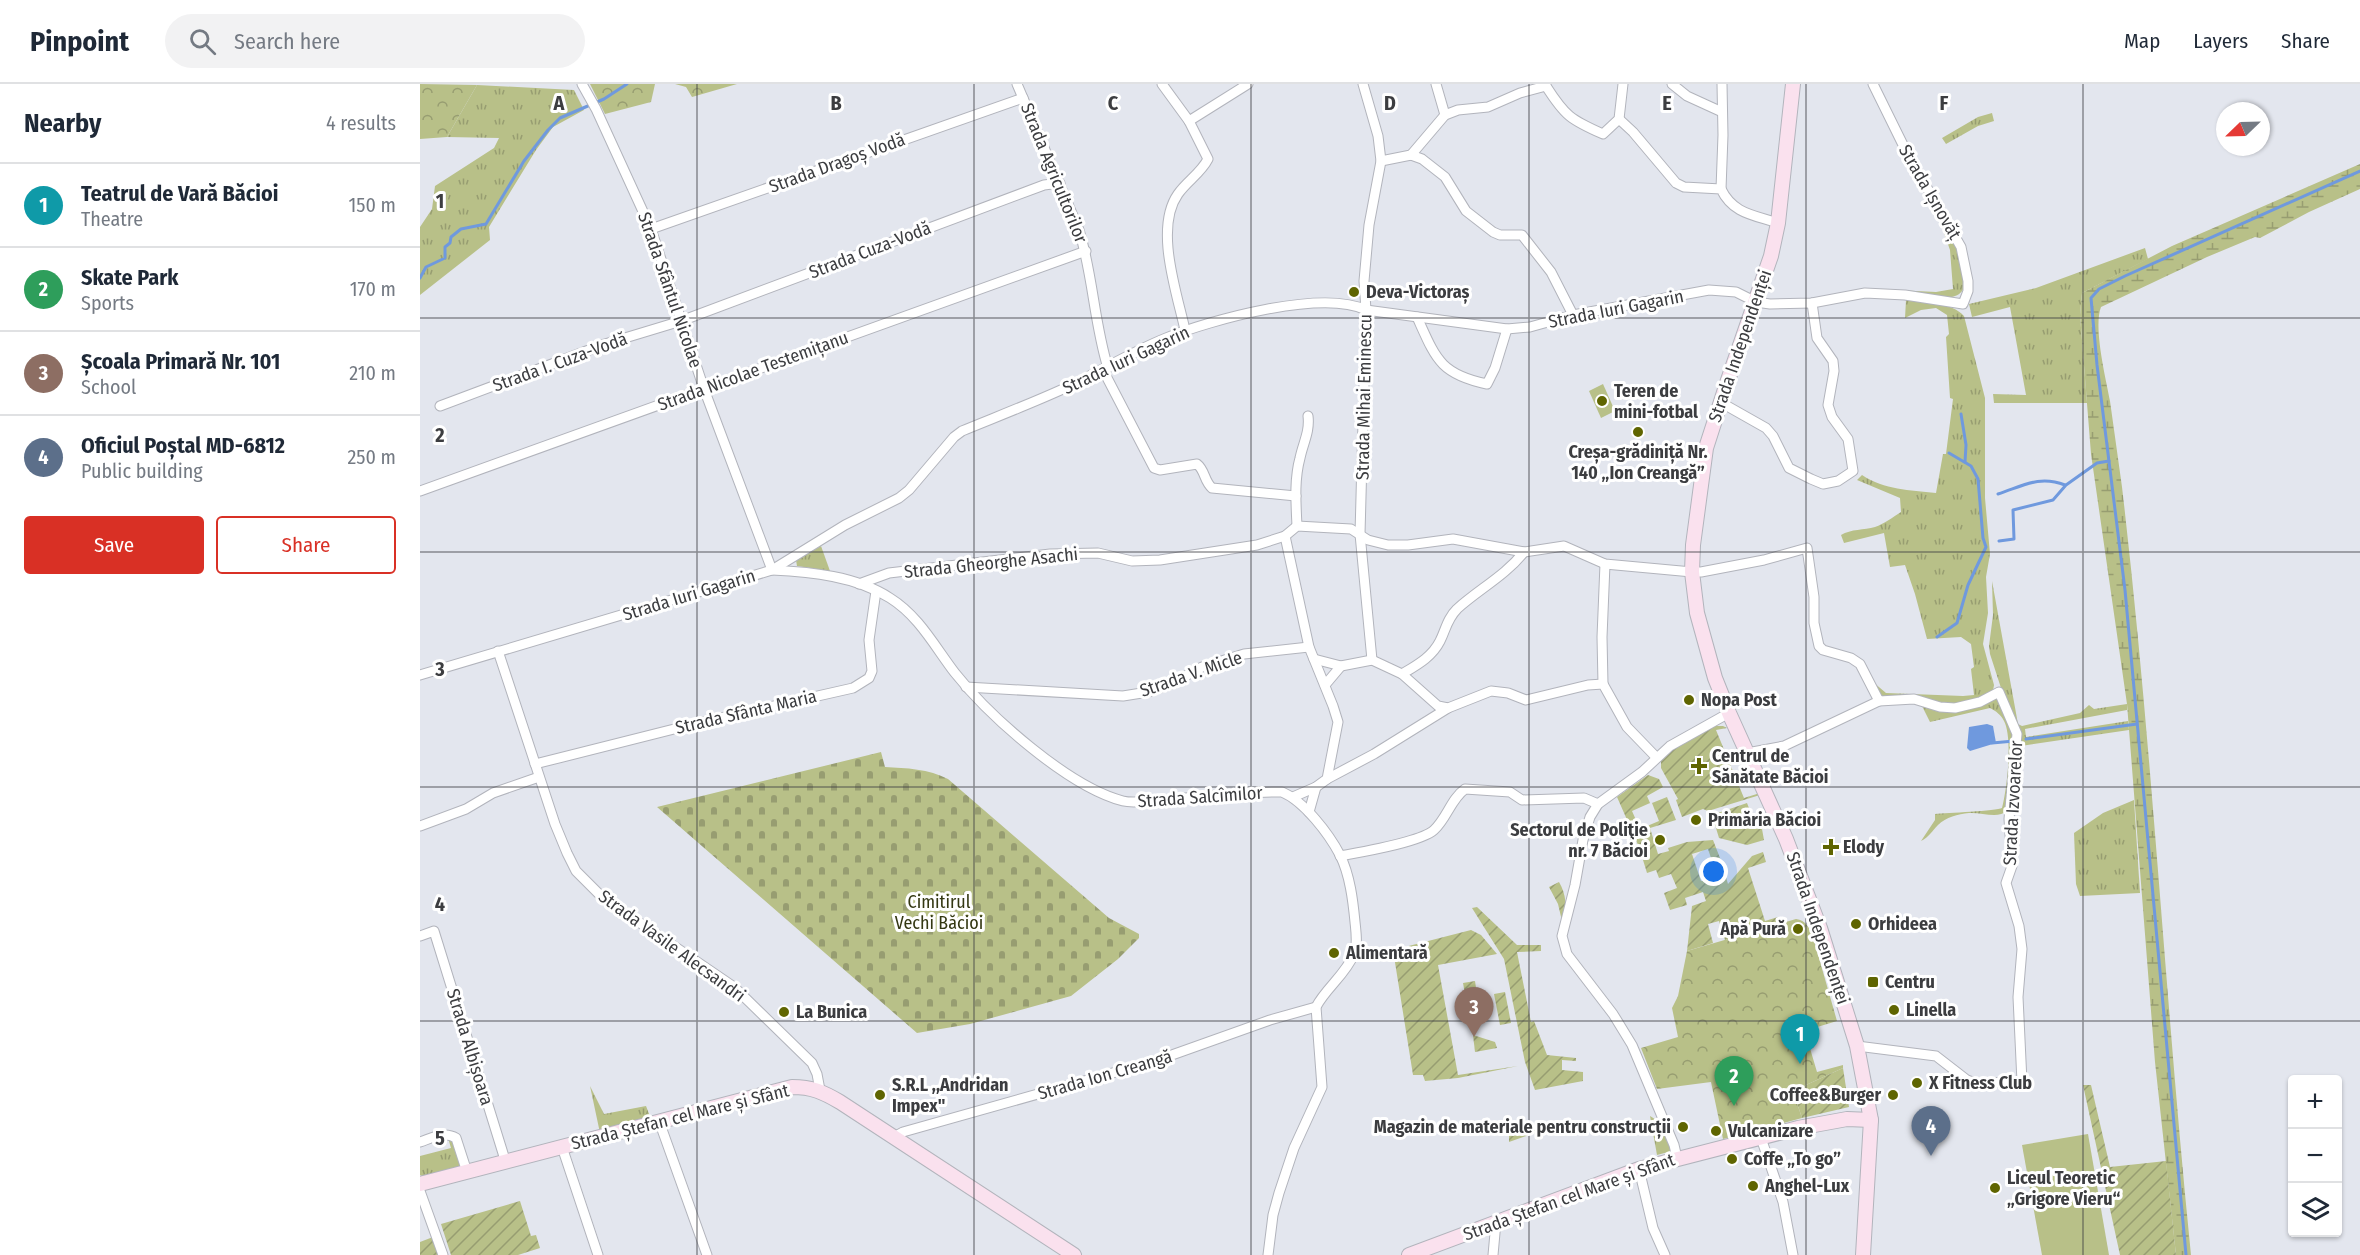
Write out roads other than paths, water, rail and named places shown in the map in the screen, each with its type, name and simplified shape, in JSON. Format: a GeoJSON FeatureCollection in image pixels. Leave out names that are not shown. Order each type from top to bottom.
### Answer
{"type":"FeatureCollection","features":[{"type":"Feature","properties":{"kind":"main road","name":"Strada Independenței"},"geometry":{"type":"LineString","coordinates":[[1793,84],[1778,223],[1771,256],[1706,448],[1693,545],[1692,572],[1697,613],[1704,641],[1729,713],[1786,839],[1819,923],[1857,1046],[1871,1120],[1863,1255]]}},
{"type":"Feature","properties":{"kind":"main road","name":"Strada Ștefan cel Mare și Sfânt"},"geometry":{"type":"LineString","coordinates":[[420,1184],[506,1163],[659,1120],[792,1087],[808,1087],[820,1090],[1074,1255]]}},
{"type":"Feature","properties":{"kind":"main road","name":"Strada Ștefan cel Mare și Sfânt"},"geometry":{"type":"LineString","coordinates":[[1409,1255],[1639,1169],[1677,1158],[1847,1119],[1871,1120]]}},
{"type":"Feature","properties":{"kind":"street","name":"Strada Sfântul Nicolae"},"geometry":{"type":"LineString","coordinates":[[582,84],[591,98],[651,229],[704,389],[772,570]]}},
{"type":"Feature","properties":{"kind":"street","name":"Strada Agricultorilor"},"geometry":{"type":"LineString","coordinates":[[1017,84],[1060,183],[1086,251],[1105,369],[1154,468],[1160,470],[1197,464],[1202,467],[1208,484],[1212,488],[1296,496]]}},
{"type":"Feature","properties":{"kind":"street"},"geometry":{"type":"LineString","coordinates":[[1162,84],[1190,121],[1208,159],[1178,194],[1171,206],[1167,240],[1185,330]]}},
{"type":"Feature","properties":{"kind":"street"},"geometry":{"type":"LineString","coordinates":[[1190,121],[1248,84]]}},
{"type":"Feature","properties":{"kind":"street","name":"Strada Mihai Eminescu"},"geometry":{"type":"LineString","coordinates":[[1363,84],[1378,136],[1381,161],[1369,225],[1364,281],[1366,310],[1360,534],[1372,660]]}},
{"type":"Feature","properties":{"kind":"street"},"geometry":{"type":"LineString","coordinates":[[1436,84],[1445,115]]}},
{"type":"Feature","properties":{"kind":"street"},"geometry":{"type":"LineString","coordinates":[[1672,84],[1687,96],[1722,112]]}},
{"type":"Feature","properties":{"kind":"street"},"geometry":{"type":"LineString","coordinates":[[1722,84],[1721,189],[1727,201],[1736,209],[1778,223]]}},
{"type":"Feature","properties":{"kind":"street","name":"Strada Ișnovăț"},"geometry":{"type":"LineString","coordinates":[[1873,84],[1907,153],[1961,247],[1968,281],[1968,291],[1963,304]]}},
{"type":"Feature","properties":{"kind":"street"},"geometry":{"type":"LineString","coordinates":[[1411,155],[1445,115],[1458,110],[1488,107],[1546,85],[1565,114],[1577,123],[1603,134],[1619,119],[1624,85]]}},
{"type":"Feature","properties":{"kind":"street","name":"Strada Dragoș Vodă"},"geometry":{"type":"LineString","coordinates":[[651,229],[1023,98]]}},
{"type":"Feature","properties":{"kind":"street"},"geometry":{"type":"LineString","coordinates":[[1619,119],[1633,132],[1676,183],[1684,188],[1721,189]]}},
{"type":"Feature","properties":{"kind":"street"},"geometry":{"type":"LineString","coordinates":[[1381,161],[1411,155],[1422,159],[1445,177],[1466,211],[1493,232],[1500,235],[1522,235],[1551,272],[1573,315]]}},
{"type":"Feature","properties":{"kind":"street","name":"Strada Cuza-Vodă"},"geometry":{"type":"LineString","coordinates":[[681,321],[1044,185],[1060,183]]}},
{"type":"Feature","properties":{"kind":"street","name":"Strada Nicolae Testemițanu"},"geometry":{"type":"LineString","coordinates":[[420,491],[1086,251]]}},
{"type":"Feature","properties":{"kind":"street","name":"Strada Iuri Gagarin"},"geometry":{"type":"LineString","coordinates":[[420,675],[772,570],[845,525],[899,498],[909,490],[954,437],[962,431],[1023,407],[1163,339],[1185,330],[1235,317],[1300,304],[1355,305],[1366,310],[1507,329],[1530,327],[1573,315],[1708,290],[1736,292],[1756,302],[1770,304],[1812,303],[1865,293],[1905,295],[1963,304]]}},
{"type":"Feature","properties":{"kind":"street"},"geometry":{"type":"LineString","coordinates":[[1720,402],[1766,428],[1773,436],[1789,468],[1823,484],[1838,481],[1854,471],[1848,439],[1832,417],[1828,405],[1834,371],[1833,361],[1817,338],[1812,303]]}},
{"type":"Feature","properties":{"kind":"street"},"geometry":{"type":"LineString","coordinates":[[1417,318],[1428,342],[1450,372],[1463,379],[1487,384],[1495,369],[1507,329]]}},
{"type":"Feature","properties":{"kind":"street","name":"Strada I. Cuza-Vodă"},"geometry":{"type":"LineString","coordinates":[[440,406],[605,344],[681,321]]}},
{"type":"Feature","properties":{"kind":"street"},"geometry":{"type":"LineString","coordinates":[[1308,416],[1309,427],[1300,458],[1296,496],[1297,526],[1351,529],[1368,540],[1388,544],[1408,545],[1452,539],[1524,552],[1564,546],[1605,564],[1692,572],[1764,560],[1807,548],[1814,597],[1814,623],[1819,646],[1851,658],[1860,664],[1879,701],[1784,746],[1747,753]]}},
{"type":"Feature","properties":{"kind":"street","name":"Strada Gheorghe Asachi"},"geometry":{"type":"LineString","coordinates":[[859,584],[889,573],[1050,554],[1098,553],[1132,561],[1160,560],[1257,544],[1285,536],[1297,526]]}},
{"type":"Feature","properties":{"kind":"street"},"geometry":{"type":"LineString","coordinates":[[1285,536],[1309,647],[1338,722],[1327,779]]}},
{"type":"Feature","properties":{"kind":"street"},"geometry":{"type":"LineString","coordinates":[[1402,674],[1425,660],[1435,649],[1447,621],[1457,609],[1514,564],[1524,552]]}},
{"type":"Feature","properties":{"kind":"street"},"geometry":{"type":"LineString","coordinates":[[1605,564],[1603,684],[1627,727],[1656,757]]}},
{"type":"Feature","properties":{"kind":"street"},"geometry":{"type":"LineString","coordinates":[[772,570],[811,572],[859,584],[876,591]]}},
{"type":"Feature","properties":{"kind":"street","name":"Strada Salcîmilor"},"geometry":{"type":"LineString","coordinates":[[876,591],[889,597],[910,613],[966,687],[992,712],[1072,777],[1100,793],[1126,802],[1263,791],[1282,792],[1293,797]]}},
{"type":"Feature","properties":{"kind":"street","name":"Strada Sfânta Maria"},"geometry":{"type":"LineString","coordinates":[[535,764],[864,684],[870,678],[872,671],[869,640],[876,591]]}},
{"type":"Feature","properties":{"kind":"street","name":"Strada V. Micle"},"geometry":{"type":"LineString","coordinates":[[966,687],[1123,696],[1148,692],[1169,685],[1202,667],[1244,654],[1309,647]]}},
{"type":"Feature","properties":{"kind":"street","name":"Strada Vasile Alecsandri"},"geometry":{"type":"LineString","coordinates":[[498,651],[539,777],[567,853],[582,877],[602,897],[734,987],[812,1064],[817,1074],[820,1090]]}},
{"type":"Feature","properties":{"kind":"street"},"geometry":{"type":"LineString","coordinates":[[1314,659],[1341,666],[1372,660],[1402,674],[1437,706],[1448,708]]}},
{"type":"Feature","properties":{"kind":"street"},"geometry":{"type":"LineString","coordinates":[[1325,685],[1341,666]]}},
{"type":"Feature","properties":{"kind":"street"},"geometry":{"type":"LineString","coordinates":[[1268,1255],[1273,1215],[1279,1193],[1294,1148],[1322,1087],[1316,1007],[1354,954],[1356,935],[1353,903],[1340,856],[1309,812],[1293,797],[1316,787],[1374,754],[1448,708],[1491,691],[1508,693],[1526,700],[1588,685],[1603,684]]}},
{"type":"Feature","properties":{"kind":"street","name":"Strada Izvoarelor"},"geometry":{"type":"LineString","coordinates":[[1857,1046],[1935,1056],[1967,1080],[1975,1083],[2022,1082],[2018,997],[2022,950],[2019,926],[2006,883],[2012,866],[2009,819],[2018,741],[2016,729],[1999,692],[1980,702],[1955,708],[1940,707],[1914,699],[1879,701]]}},
{"type":"Feature","properties":{"kind":"street"},"geometry":{"type":"LineString","coordinates":[[1677,1158],[1674,1145],[1632,1045],[1613,1014],[1567,954],[1562,936],[1575,885],[1583,840],[1590,816],[1598,804],[1642,772],[1670,746],[1729,713]]}},
{"type":"Feature","properties":{"kind":"street"},"geometry":{"type":"LineString","coordinates":[[420,826],[466,809],[493,793],[539,777]]}},
{"type":"Feature","properties":{"kind":"street"},"geometry":{"type":"LineString","coordinates":[[1309,812],[1316,787]]}},
{"type":"Feature","properties":{"kind":"street"},"geometry":{"type":"LineString","coordinates":[[1340,856],[1409,840],[1433,831],[1444,819],[1458,794],[1465,789],[1510,792],[1522,800],[1584,798],[1598,804]]}},
{"type":"Feature","properties":{"kind":"street","name":"Strada Albișoara"},"geometry":{"type":"LineString","coordinates":[[420,936],[434,931],[506,1163]]}},
{"type":"Feature","properties":{"kind":"street","name":"Strada Ion Creangă"},"geometry":{"type":"LineString","coordinates":[[892,1138],[903,1132],[1155,1061],[1270,1020],[1316,1007]]}},
{"type":"Feature","properties":{"kind":"street"},"geometry":{"type":"LineString","coordinates":[[659,1120],[707,1255]]}},
{"type":"Feature","properties":{"kind":"street"},"geometry":{"type":"LineString","coordinates":[[420,1142],[442,1134],[456,1138],[467,1172]]}},
{"type":"Feature","properties":{"kind":"street"},"geometry":{"type":"LineString","coordinates":[[1761,1138],[1783,1202],[1793,1255]]}},
{"type":"Feature","properties":{"kind":"street"},"geometry":{"type":"LineString","coordinates":[[562,1147],[598,1255]]}},
{"type":"Feature","properties":{"kind":"street"},"geometry":{"type":"LineString","coordinates":[[1639,1169],[1653,1228],[1665,1255]]}},
{"type":"Feature","properties":{"kind":"street"},"geometry":{"type":"LineString","coordinates":[[420,1191],[443,1255]]}},
{"type":"Feature","properties":{"kind":"street"},"geometry":{"type":"LineString","coordinates":[[1493,1255],[1496,1222]]}},
{"type":"Feature","properties":{"kind":"water"},"geometry":{"type":"Polygon","coordinates":[[[1987,724],[1993,726],[1996,743],[1970,751],[1967,748],[1969,727],[1987,724]]]}},
{"type":"Feature","properties":{"kind":"waterway"},"geometry":{"type":"LineString","coordinates":[[420,278],[426,267],[445,258],[445,247],[450,243],[451,237],[461,229],[486,224],[524,161],[560,118],[604,99],[627,84]]}},
{"type":"Feature","properties":{"kind":"waterway"},"geometry":{"type":"LineString","coordinates":[[2186,1255],[2125,590],[2091,298],[2099,289],[2125,276],[2360,171]]}},
{"type":"Feature","properties":{"kind":"waterway"},"geometry":{"type":"LineString","coordinates":[[1961,414],[1966,445],[1965,462]]}},
{"type":"Feature","properties":{"kind":"waterway"},"geometry":{"type":"LineString","coordinates":[[1937,637],[1957,623],[1968,585],[1986,547],[1983,538],[1978,479],[1971,466],[1949,453]]}},
{"type":"Feature","properties":{"kind":"waterway"},"geometry":{"type":"LineString","coordinates":[[1999,541],[2014,539],[2013,510],[2053,500],[2066,485],[2097,463],[2109,461]]}},
{"type":"Feature","properties":{"kind":"waterway"},"geometry":{"type":"LineString","coordinates":[[1998,494],[2039,481],[2065,485]]}},
{"type":"Feature","properties":{"kind":"waterway"},"geometry":{"type":"LineString","coordinates":[[2026,739],[2137,724]]}},
{"type":"Feature","properties":{"kind":"waterway"},"geometry":{"type":"LineString","coordinates":[[1992,743],[2014,741]]}},
{"type":"Feature","properties":{"kind":"place","name":"Deva-Victoraș"},"geometry":{"type":"Point","coordinates":[1354,292]}},
{"type":"Feature","properties":{"kind":"place","name":"Teren de mini-fotbal"},"geometry":{"type":"Point","coordinates":[1602,401]}},
{"type":"Feature","properties":{"kind":"place","name":"Creșa-grădiniță Nr. 140 „Ion Creangă”"},"geometry":{"type":"Point","coordinates":[1638,432]}},
{"type":"Feature","properties":{"kind":"place","name":"Nopa Post"},"geometry":{"type":"Point","coordinates":[1689,700]}},
{"type":"Feature","properties":{"kind":"place","name":"Centrul de Sănătate Băcioi"},"geometry":{"type":"Point","coordinates":[1699,766]}},
{"type":"Feature","properties":{"kind":"place","name":"Primăria Băcioi"},"geometry":{"type":"Point","coordinates":[1696,820]}},
{"type":"Feature","properties":{"kind":"place","name":"Sectorul de Poliţie nr. 7 Băcioi"},"geometry":{"type":"Point","coordinates":[1660,840]}},
{"type":"Feature","properties":{"kind":"place","name":"Elody"},"geometry":{"type":"Point","coordinates":[1831,847]}},
{"type":"Feature","properties":{"kind":"place","name":"Orhideea"},"geometry":{"type":"Point","coordinates":[1856,924]}},
{"type":"Feature","properties":{"kind":"place","name":"Apă Pură"},"geometry":{"type":"Point","coordinates":[1798,929]}},
{"type":"Feature","properties":{"kind":"place","name":"Alimentară"},"geometry":{"type":"Point","coordinates":[1334,953]}},
{"type":"Feature","properties":{"kind":"place","name":"Centru"},"geometry":{"type":"Point","coordinates":[1873,982]}},
{"type":"Feature","properties":{"kind":"place","name":"Linella"},"geometry":{"type":"Point","coordinates":[1894,1010]}},
{"type":"Feature","properties":{"kind":"place","name":"La Bunica"},"geometry":{"type":"Point","coordinates":[784,1012]}},
{"type":"Feature","properties":{"kind":"place","name":"Școala Primară Nr. 101"},"geometry":{"type":"Point","coordinates":[1474,1037]}},
{"type":"Feature","properties":{"kind":"place","name":"Teatrul de Vară Băcioi"},"geometry":{"type":"Point","coordinates":[1800,1064]}},
{"type":"Feature","properties":{"kind":"place","name":"X Fitness Club"},"geometry":{"type":"Point","coordinates":[1917,1083]}},
{"type":"Feature","properties":{"kind":"place","name":"S.R.L ,,Andridan Impex\""},"geometry":{"type":"Point","coordinates":[880,1095]}},
{"type":"Feature","properties":{"kind":"place","name":"Coffee&Burger"},"geometry":{"type":"Point","coordinates":[1893,1095]}},
{"type":"Feature","properties":{"kind":"place","name":"Skate Park"},"geometry":{"type":"Point","coordinates":[1734,1106]}},
{"type":"Feature","properties":{"kind":"place","name":"Magazin de materiale pentru construcții"},"geometry":{"type":"Point","coordinates":[1683,1127]}},
{"type":"Feature","properties":{"kind":"place","name":"Vulcanizare"},"geometry":{"type":"Point","coordinates":[1716,1131]}},
{"type":"Feature","properties":{"kind":"place","name":"Oficiul Poștal MD-6812"},"geometry":{"type":"Point","coordinates":[1931,1156]}},
{"type":"Feature","properties":{"kind":"place","name":"Coffe „To go”"},"geometry":{"type":"Point","coordinates":[1732,1159]}},
{"type":"Feature","properties":{"kind":"place","name":"Anghel-Lux"},"geometry":{"type":"Point","coordinates":[1753,1186]}},
{"type":"Feature","properties":{"kind":"place","name":"Liceul Teoretic „Grigore Vieru“"},"geometry":{"type":"Point","coordinates":[1995,1188]}},
{"type":"Feature","properties":{"kind":"park label","name":"Cimitirul Vechi Băcioi"},"geometry":{"type":"Point","coordinates":[939,912]}}]}
